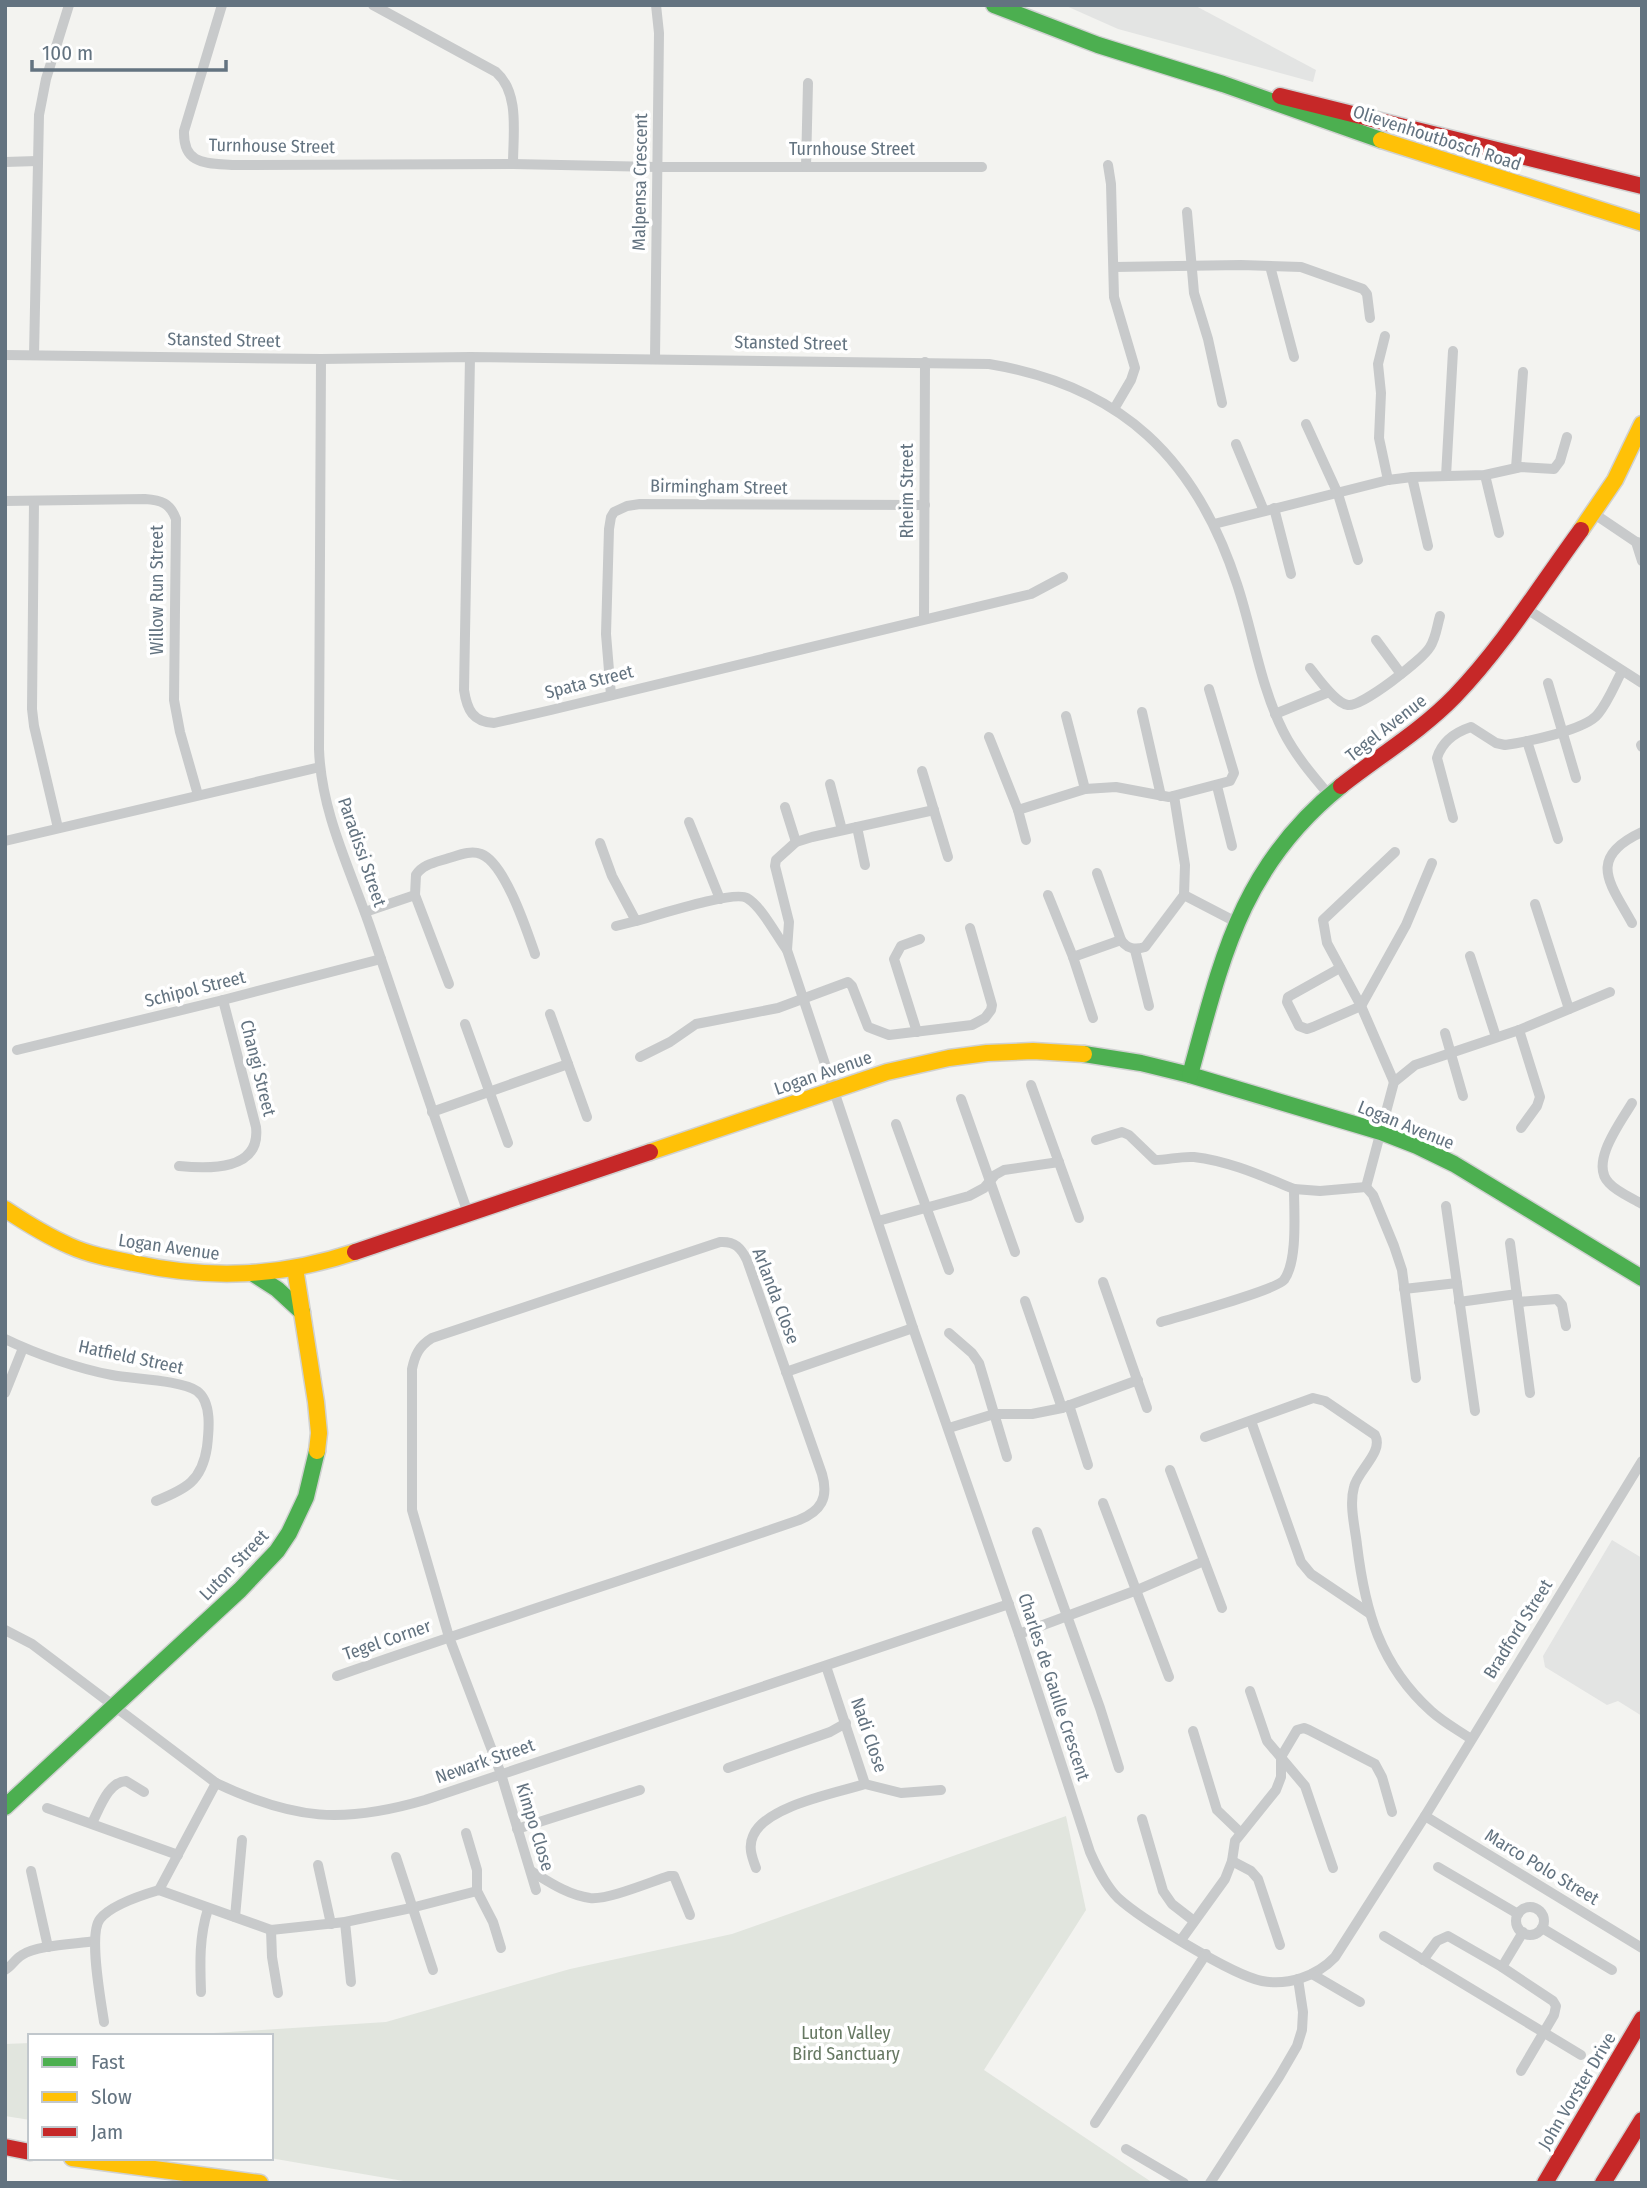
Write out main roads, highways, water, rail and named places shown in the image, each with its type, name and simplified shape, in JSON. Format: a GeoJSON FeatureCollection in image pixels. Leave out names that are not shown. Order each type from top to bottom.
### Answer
{"type":"FeatureCollection","features":[{"type":"Feature","properties":{"kind":"park label","name":"Luton Valley Bird Sanctuary"},"geometry":{"type":"Point","coordinates":[846,2043]}}]}
